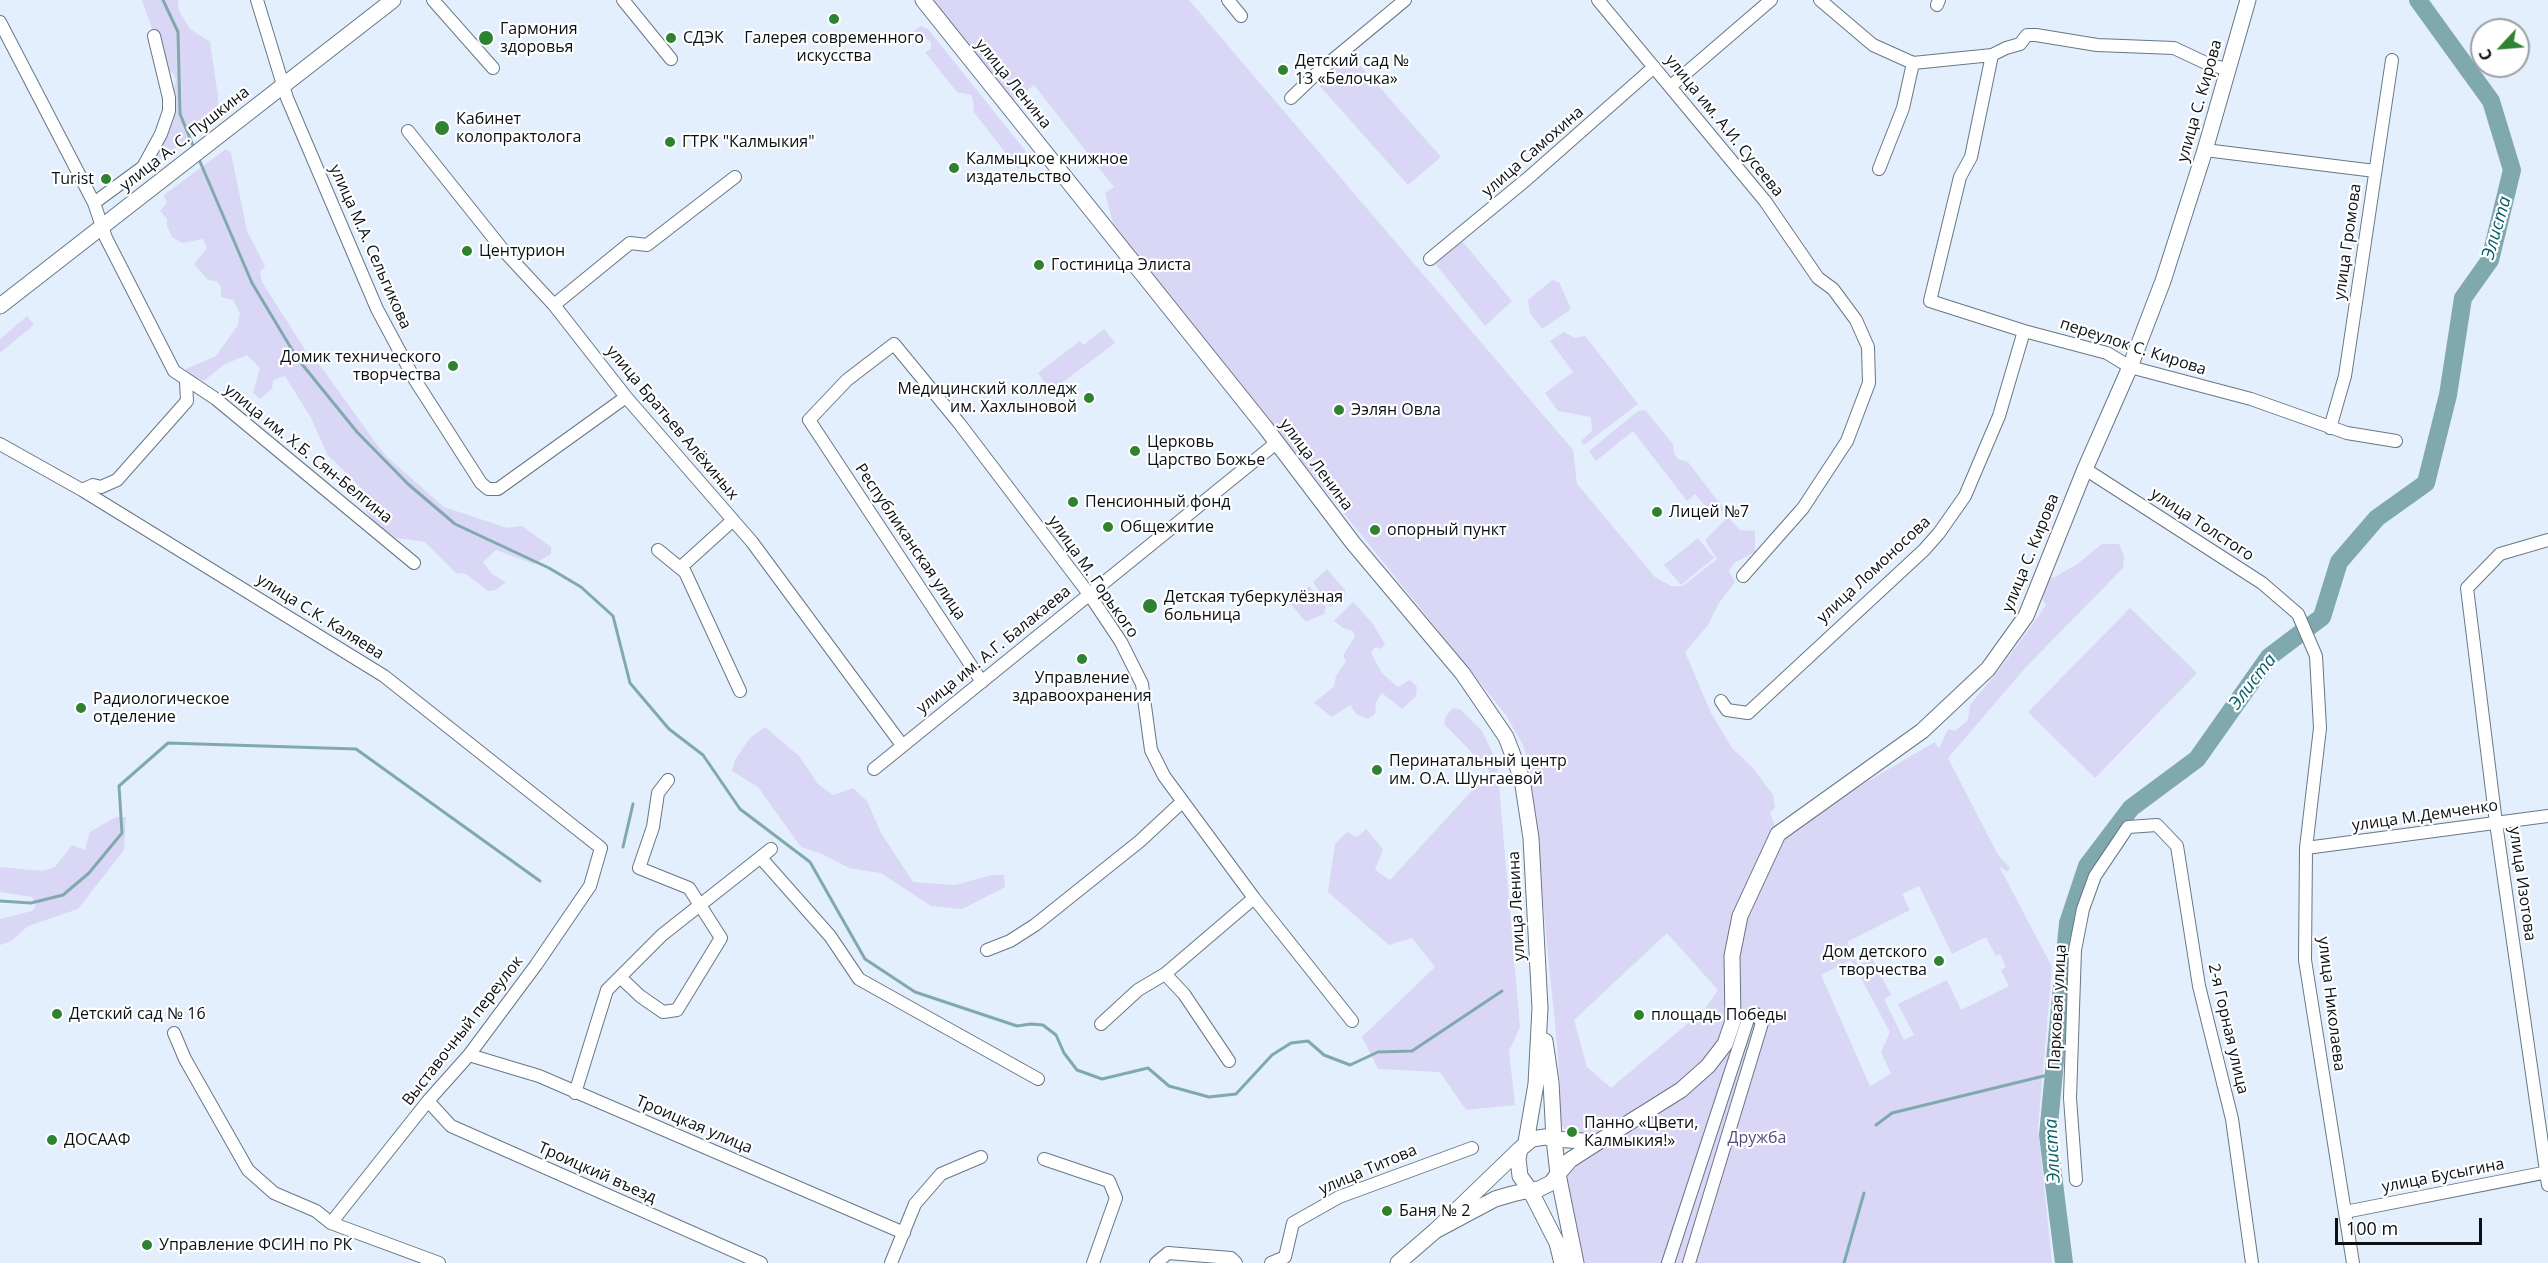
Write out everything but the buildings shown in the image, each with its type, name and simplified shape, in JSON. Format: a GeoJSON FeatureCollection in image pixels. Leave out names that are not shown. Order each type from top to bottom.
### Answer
{"type":"FeatureCollection","features":[{"type":"Feature","properties":{"kind":"main road","name":"улица А. С. Пушкина"},"geometry":{"type":"LineString","coordinates":[[1,304],[102,228],[393,0]]}},
{"type":"Feature","properties":{"kind":"main road","name":"улица Ленина"},"geometry":{"type":"LineString","coordinates":[[923,0],[1258,419],[1353,543],[1463,674],[1506,737],[1522,779],[1531,838],[1540,1008],[1551,1082],[1554,1140]]}},
{"type":"Feature","properties":{"kind":"main road","name":"улица С. Кирова"},"geometry":{"type":"LineString","coordinates":[[1558,1174],[1570,1160],[1681,1090],[1708,1066],[1725,1044],[1733,1021],[1732,956],[1740,916],[1778,834],[1922,731],[2001,653],[2026,616],[2085,469],[2130,368],[2163,281],[2205,150],[2248,0]]}},
{"type":"Feature","properties":{"kind":"main road","name":"улица Ленина"},"geometry":{"type":"LineString","coordinates":[[1523,1146],[1536,1084],[1540,1008]]}},
{"type":"Feature","properties":{"kind":"main road"},"geometry":{"type":"LineString","coordinates":[[1398,1263],[1435,1232],[1523,1146],[1538,1137],[1598,1142]]}},
{"type":"Feature","properties":{"kind":"main road"},"geometry":{"type":"LineString","coordinates":[[1554,1140],[1558,1174],[1576,1263]]}},
{"type":"Feature","properties":{"kind":"main road"},"geometry":{"type":"LineString","coordinates":[[1523,1146],[1518,1159],[1520,1176],[1530,1190],[1557,1243],[1563,1263]]}},
{"type":"Feature","properties":{"kind":"main road"},"geometry":{"type":"LineString","coordinates":[[1435,1232],[1495,1199],[1546,1187],[1558,1174]]}},
{"type":"Feature","properties":{"kind":"street","name":"улица М.А. Сельгикова"},"geometry":{"type":"LineString","coordinates":[[257,0],[283,85],[377,309],[415,380],[481,483],[488,489],[498,489],[626,397]]}},
{"type":"Feature","properties":{"kind":"street"},"geometry":{"type":"LineString","coordinates":[[434,0],[493,68]]}},
{"type":"Feature","properties":{"kind":"street"},"geometry":{"type":"LineString","coordinates":[[622,0],[671,59]]}},
{"type":"Feature","properties":{"kind":"street"},"geometry":{"type":"LineString","coordinates":[[1228,0],[1241,16]]}},
{"type":"Feature","properties":{"kind":"street"},"geometry":{"type":"LineString","coordinates":[[1291,98],[1317,73],[1405,0]]}},
{"type":"Feature","properties":{"kind":"street","name":"улица им. А.И. Сусеева"},"geometry":{"type":"LineString","coordinates":[[1599,0],[1765,201],[1818,278],[1833,289],[1856,320],[1868,347],[1871,373],[1867,395],[1848,441],[1792,521],[1743,576]]}},
{"type":"Feature","properties":{"kind":"street"},"geometry":{"type":"LineString","coordinates":[[1671,86],[1771,0]]}},
{"type":"Feature","properties":{"kind":"street"},"geometry":{"type":"LineString","coordinates":[[1820,0],[1873,45],[1914,63],[1992,55],[2020,44],[2028,35],[2036,35],[2097,45],[2174,48],[2210,65],[2228,69]]}},
{"type":"Feature","properties":{"kind":"street","name":"улица им. Х.Б. Сян-Белгина"},"geometry":{"type":"LineString","coordinates":[[0,21],[94,203],[102,228],[174,370],[186,381],[216,399],[414,563]]}},
{"type":"Feature","properties":{"kind":"street"},"geometry":{"type":"LineString","coordinates":[[94,203],[137,173],[161,134],[169,111],[169,98],[153,36]]}},
{"type":"Feature","properties":{"kind":"street","name":"переулок С. Кирова"},"geometry":{"type":"LineString","coordinates":[[1992,55],[1971,157],[1960,177],[1930,301],[2024,331],[2107,353],[2130,368],[2251,399],[2331,428],[2396,441]]}},
{"type":"Feature","properties":{"kind":"street","name":"улица Громова"},"geometry":{"type":"LineString","coordinates":[[2331,428],[2345,376],[2392,60]]}},
{"type":"Feature","properties":{"kind":"street"},"geometry":{"type":"LineString","coordinates":[[1879,169],[1903,108],[1914,63]]}},
{"type":"Feature","properties":{"kind":"street","name":"улица Самохина"},"geometry":{"type":"LineString","coordinates":[[1430,258],[1527,179],[1654,67]]}},
{"type":"Feature","properties":{"kind":"street","name":"улица Братьев Алёхиных"},"geometry":{"type":"LineString","coordinates":[[408,130],[504,251],[554,305],[626,397],[752,542],[902,745]]}},
{"type":"Feature","properties":{"kind":"street"},"geometry":{"type":"LineString","coordinates":[[2205,150],[2375,171]]}},
{"type":"Feature","properties":{"kind":"street"},"geometry":{"type":"LineString","coordinates":[[554,305],[630,243],[647,245],[735,177]]}},
{"type":"Feature","properties":{"kind":"street","name":"улица Ломоносова"},"geometry":{"type":"LineString","coordinates":[[1721,701],[1727,710],[1748,713],[1939,533],[1965,496],[1999,416],[2024,331]]}},
{"type":"Feature","properties":{"kind":"street","name":"улица М. Горького"},"geometry":{"type":"LineString","coordinates":[[809,420],[847,380],[894,344],[952,414],[1089,594],[1121,642],[1142,684],[1150,750],[1182,802],[1254,898],[1352,1021]]}},
{"type":"Feature","properties":{"kind":"street"},"geometry":{"type":"LineString","coordinates":[[82,490],[93,485],[101,487],[117,480],[187,401],[186,381]]}},
{"type":"Feature","properties":{"kind":"street","name":"Республиканская улица"},"geometry":{"type":"LineString","coordinates":[[809,420],[982,682]]}},
{"type":"Feature","properties":{"kind":"street","name":"улица С.К. Каляева"},"geometry":{"type":"LineString","coordinates":[[0,444],[82,490],[384,676],[601,848]]}},
{"type":"Feature","properties":{"kind":"street","name":"улица им. А.Г. Балакаева"},"geometry":{"type":"LineString","coordinates":[[874,769],[1275,444]]}},
{"type":"Feature","properties":{"kind":"street","name":"улица Толстого"},"geometry":{"type":"LineString","coordinates":[[2085,469],[2262,584],[2298,614]]}},
{"type":"Feature","properties":{"kind":"street"},"geometry":{"type":"LineString","coordinates":[[680,568],[733,520]]}},
{"type":"Feature","properties":{"kind":"street","name":"улица Изотова"},"geometry":{"type":"LineString","coordinates":[[2548,540],[2500,554],[2466,588],[2496,823],[2548,1185]]}},
{"type":"Feature","properties":{"kind":"street"},"geometry":{"type":"LineString","coordinates":[[658,550],[685,572],[740,691]]}},
{"type":"Feature","properties":{"kind":"street","name":"улица Николаева"},"geometry":{"type":"LineString","coordinates":[[2298,614],[2316,656],[2320,728],[2306,848],[2305,960],[2353,1263]]}},
{"type":"Feature","properties":{"kind":"street"},"geometry":{"type":"LineString","coordinates":[[620,977],[640,996],[663,1012],[676,1010],[721,938],[689,888],[639,868],[653,827],[658,793],[668,780]]}},
{"type":"Feature","properties":{"kind":"street"},"geometry":{"type":"LineString","coordinates":[[987,950],[1010,941],[1035,925],[1085,882],[1140,841],[1182,802]]}},
{"type":"Feature","properties":{"kind":"street","name":"улица М.Демченко"},"geometry":{"type":"LineString","coordinates":[[2306,848],[2548,816]]}},
{"type":"Feature","properties":{"kind":"street","name":"Парковая улица"},"geometry":{"type":"LineString","coordinates":[[2076,1180],[2070,1098],[2077,940],[2083,909],[2095,876],[2128,827],[2143,824]]}},
{"type":"Feature","properties":{"kind":"street","name":"2-я Горная улица"},"geometry":{"type":"LineString","coordinates":[[2143,824],[2157,825],[2176,846],[2199,986],[2232,1119],[2252,1263]]}},
{"type":"Feature","properties":{"kind":"street","name":"Выставочный переулок"},"geometry":{"type":"LineString","coordinates":[[331,1222],[468,1055],[536,965],[590,886],[601,848]]}},
{"type":"Feature","properties":{"kind":"street"},"geometry":{"type":"LineString","coordinates":[[576,1093],[607,990],[662,935],[771,849]]}},
{"type":"Feature","properties":{"kind":"street"},"geometry":{"type":"LineString","coordinates":[[760,858],[830,936],[859,979],[1038,1079]]}},
{"type":"Feature","properties":{"kind":"street"},"geometry":{"type":"LineString","coordinates":[[1101,1024],[1138,990],[1165,974],[1254,898]]}},
{"type":"Feature","properties":{"kind":"street"},"geometry":{"type":"LineString","coordinates":[[1165,974],[1184,994],[1229,1061]]}},
{"type":"Feature","properties":{"kind":"street"},"geometry":{"type":"LineString","coordinates":[[1668,1263],[1749,1016],[1756,1014],[1762,1023],[1689,1263]]}},
{"type":"Feature","properties":{"kind":"street"},"geometry":{"type":"LineString","coordinates":[[174,1033],[185,1059],[248,1170],[274,1192],[316,1211],[331,1222],[440,1263]]}},
{"type":"Feature","properties":{"kind":"street","name":"Троицкая улица"},"geometry":{"type":"LineString","coordinates":[[468,1055],[539,1076],[904,1233]]}},
{"type":"Feature","properties":{"kind":"street","name":"Троицкий въезд"},"geometry":{"type":"LineString","coordinates":[[428,1101],[451,1126],[761,1263]]}},
{"type":"Feature","properties":{"kind":"street","name":"улица Титова"},"geometry":{"type":"LineString","coordinates":[[1271,1263],[1285,1257],[1293,1223],[1339,1197],[1472,1148]]}},
{"type":"Feature","properties":{"kind":"street"},"geometry":{"type":"LineString","coordinates":[[891,1263],[915,1204],[941,1174],[981,1157]]}},
{"type":"Feature","properties":{"kind":"street"},"geometry":{"type":"LineString","coordinates":[[1044,1159],[1109,1181],[1116,1198],[1093,1263]]}},
{"type":"Feature","properties":{"kind":"street","name":"улица Бусыгина"},"geometry":{"type":"LineString","coordinates":[[2345,1212],[2547,1172]]}},
{"type":"Feature","properties":{"kind":"street"},"geometry":{"type":"LineString","coordinates":[[1156,1263],[1168,1253],[1231,1258],[1236,1263]]}},
{"type":"Feature","properties":{"kind":"green space"},"geometry":{"type":"Polygon","coordinates":[[[142,0],[178,0],[179,11],[190,29],[210,42],[218,96],[218,107],[206,124],[151,167],[176,81],[174,74],[166,69],[142,0]]]}},
{"type":"Feature","properties":{"kind":"green space","name":"Дружба"},"geometry":{"type":"Polygon","coordinates":[[[931,0],[1189,0],[1573,450],[1577,484],[1655,577],[1671,586],[1683,586],[1717,559],[1705,540],[1728,517],[1740,530],[1755,531],[1755,552],[1734,563],[1729,571],[1735,582],[1719,603],[1708,625],[1685,652],[1711,713],[1732,748],[1753,768],[1773,795],[1775,807],[1770,813],[1778,834],[1935,742],[1939,749],[1948,729],[1955,731],[1968,720],[1970,705],[2003,665],[2046,605],[2040,595],[2046,579],[2055,577],[2076,565],[2102,544],[2119,544],[2124,556],[2123,568],[2027,666],[1948,758],[1998,855],[2010,868],[2007,872],[1999,866],[2052,967],[2038,1128],[2052,1263],[1580,1263],[1563,1176],[1595,1138],[1574,1138],[1558,1122],[1560,1082],[1556,1034],[1529,763],[1523,745],[1506,715],[1114,227],[1105,193],[1114,187],[1034,85],[1014,100],[931,0]],[[1919,886],[1902,894],[1910,910],[1847,942],[1858,965],[1872,958],[1891,995],[1884,999],[1904,1040],[1914,1035],[1898,1004],[1947,980],[1961,1010],[2009,986],[2001,970],[2006,967],[2000,954],[1996,956],[1986,937],[1952,954],[1919,886]],[[1667,933],[1574,1020],[1587,1067],[1611,1088],[1704,1010],[1718,990],[1667,933]],[[1851,960],[1821,975],[1870,1086],[1891,1074],[1881,1052],[1890,1032],[1851,960]]]}},
{"type":"Feature","properties":{"kind":"green space"},"geometry":{"type":"Polygon","coordinates":[[[921,26],[928,29],[1031,158],[1018,169],[973,111],[974,104],[971,95],[957,92],[925,52],[931,49],[931,42],[927,39],[919,42],[912,32],[921,26]]]}},
{"type":"Feature","properties":{"kind":"green space"},"geometry":{"type":"Polygon","coordinates":[[[1351,55],[1441,157],[1408,185],[1318,84],[1351,55]]]}},
{"type":"Feature","properties":{"kind":"green space"},"geometry":{"type":"Polygon","coordinates":[[[226,149],[231,153],[247,231],[265,266],[260,272],[262,282],[309,356],[319,364],[387,457],[444,507],[507,528],[522,526],[551,547],[551,554],[534,564],[496,550],[483,562],[492,574],[506,582],[496,590],[488,591],[466,574],[456,573],[425,542],[396,538],[372,520],[366,511],[366,493],[327,454],[311,418],[285,376],[273,380],[272,389],[260,399],[253,393],[260,368],[247,355],[223,365],[204,381],[186,373],[186,369],[216,356],[238,325],[240,313],[233,300],[221,297],[221,287],[217,281],[208,280],[194,264],[207,248],[203,239],[182,243],[172,237],[167,226],[167,219],[160,211],[167,203],[164,195],[226,149]]]}},
{"type":"Feature","properties":{"kind":"green space"},"geometry":{"type":"Polygon","coordinates":[[[1463,242],[1512,301],[1485,326],[1433,261],[1456,243],[1463,242]]]}},
{"type":"Feature","properties":{"kind":"green space"},"geometry":{"type":"Polygon","coordinates":[[[1552,280],[1559,282],[1571,309],[1542,329],[1530,313],[1528,300],[1552,280]]]}},
{"type":"Feature","properties":{"kind":"green space"},"geometry":{"type":"Polygon","coordinates":[[[27,316],[34,325],[0,353],[0,339],[27,316]]]}},
{"type":"Feature","properties":{"kind":"green space"},"geometry":{"type":"Polygon","coordinates":[[[1104,329],[1115,343],[1051,391],[1038,373],[1080,341],[1083,345],[1104,329]]]}},
{"type":"Feature","properties":{"kind":"green space"},"geometry":{"type":"Polygon","coordinates":[[[1564,332],[1575,338],[1585,336],[1638,404],[1584,445],[1581,441],[1592,431],[1591,417],[1558,411],[1545,393],[1573,372],[1550,341],[1564,332]]]}},
{"type":"Feature","properties":{"kind":"green space"},"geometry":{"type":"Polygon","coordinates":[[[1645,410],[1673,444],[1674,453],[1678,459],[1688,462],[1724,509],[1714,516],[1695,494],[1687,501],[1633,431],[1596,461],[1589,451],[1638,411],[1645,410]]]}},
{"type":"Feature","properties":{"kind":"green space"},"geometry":{"type":"Polygon","coordinates":[[[1698,538],[1714,558],[1681,585],[1664,565],[1698,538]]]}},
{"type":"Feature","properties":{"kind":"green space"},"geometry":{"type":"Polygon","coordinates":[[[1327,569],[1345,590],[1345,593],[1330,607],[1313,582],[1327,569]]]}},
{"type":"Feature","properties":{"kind":"green space"},"geometry":{"type":"Polygon","coordinates":[[[1309,586],[1326,607],[1324,614],[1306,622],[1289,602],[1309,586]]]}},
{"type":"Feature","properties":{"kind":"green space"},"geometry":{"type":"Polygon","coordinates":[[[1353,602],[1373,624],[1385,644],[1381,649],[1375,647],[1371,653],[1382,673],[1398,687],[1410,680],[1417,687],[1416,696],[1402,709],[1382,693],[1376,702],[1375,714],[1368,719],[1356,714],[1350,705],[1332,717],[1314,703],[1334,686],[1336,676],[1346,661],[1343,656],[1355,636],[1353,631],[1343,628],[1334,621],[1353,602]]]}},
{"type":"Feature","properties":{"kind":"green space"},"geometry":{"type":"Polygon","coordinates":[[[2130,608],[2197,673],[2095,778],[2028,712],[2130,608]]]}},
{"type":"Feature","properties":{"kind":"green space"},"geometry":{"type":"Polygon","coordinates":[[[1453,708],[1461,710],[1482,731],[1497,763],[1520,1027],[1509,1051],[1515,1105],[1466,1110],[1440,1072],[1378,1069],[1362,1037],[1435,967],[1412,938],[1389,945],[1328,892],[1335,844],[1347,832],[1357,837],[1366,829],[1383,849],[1375,870],[1390,880],[1490,771],[1444,724],[1446,716],[1453,708]]]}},
{"type":"Feature","properties":{"kind":"green space"},"geometry":{"type":"Polygon","coordinates":[[[765,727],[799,756],[818,784],[833,795],[853,788],[867,801],[881,833],[913,882],[955,885],[992,875],[1004,875],[1005,887],[962,909],[931,906],[881,873],[849,868],[822,854],[801,847],[758,787],[732,771],[735,760],[750,738],[765,727]]]}},
{"type":"Feature","properties":{"kind":"green space"},"geometry":{"type":"Polygon","coordinates":[[[116,817],[126,817],[124,850],[78,909],[28,926],[11,941],[0,945],[0,919],[32,911],[36,906],[32,897],[0,892],[0,867],[43,871],[55,867],[72,845],[85,850],[90,832],[116,817]]]}},
{"type":"Feature","properties":{"kind":"waterway"},"geometry":{"type":"LineString","coordinates":[[163,0],[178,32],[180,114],[194,148]]}},
{"type":"Feature","properties":{"kind":"waterway","name":"Элиста"},"geometry":{"type":"LineString","coordinates":[[2064,1263],[2048,1135],[2068,923],[2087,866],[2131,808],[2197,759],[2269,657],[2322,617],[2339,562],[2377,518],[2426,483],[2448,395],[2463,298],[2490,260],[2512,170],[2491,101],[2418,0]]}},
{"type":"Feature","properties":{"kind":"waterway"},"geometry":{"type":"LineString","coordinates":[[198,157],[252,283],[297,358],[357,432],[408,484],[455,524],[549,568],[581,587],[613,616],[630,683],[669,729],[703,755],[740,809],[810,862],[865,959],[915,992],[1017,1026],[1043,1025],[1056,1035],[1064,1053],[1077,1070],[1102,1079],[1148,1068],[1169,1086],[1209,1097],[1236,1094],[1272,1055],[1291,1043],[1308,1041],[1324,1055],[1350,1065],[1378,1052],[1412,1051],[1502,991]]}},
{"type":"Feature","properties":{"kind":"waterway"},"geometry":{"type":"LineString","coordinates":[[0,901],[31,903],[63,895],[89,873],[122,833],[119,786],[168,743],[356,749],[540,881]]}},
{"type":"Feature","properties":{"kind":"waterway"},"geometry":{"type":"LineString","coordinates":[[623,847],[633,804]]}},
{"type":"Feature","properties":{"kind":"waterway"},"geometry":{"type":"LineString","coordinates":[[1876,1125],[1892,1113],[2052,1074]]}},
{"type":"Feature","properties":{"kind":"waterway"},"geometry":{"type":"LineString","coordinates":[[1844,1263],[1864,1193]]}},
{"type":"Feature","properties":{"kind":"place","name":"Галерея современного искусства"},"geometry":{"type":"Point","coordinates":[834,19]}},
{"type":"Feature","properties":{"kind":"place","name":"Гармония здоровья"},"geometry":{"type":"Point","coordinates":[486,38]}},
{"type":"Feature","properties":{"kind":"place","name":"СДЭК"},"geometry":{"type":"Point","coordinates":[671,38]}},
{"type":"Feature","properties":{"kind":"place","name":"Детский сад № 13 «Белочка»"},"geometry":{"type":"Point","coordinates":[1283,70]}},
{"type":"Feature","properties":{"kind":"place","name":"Кабинет колопрактолога"},"geometry":{"type":"Point","coordinates":[442,128]}},
{"type":"Feature","properties":{"kind":"place","name":"ГТРК \"Калмыкия\""},"geometry":{"type":"Point","coordinates":[670,142]}},
{"type":"Feature","properties":{"kind":"place","name":"Калмыцкое книжное издательство"},"geometry":{"type":"Point","coordinates":[954,168]}},
{"type":"Feature","properties":{"kind":"place","name":"Turist"},"geometry":{"type":"Point","coordinates":[106,179]}},
{"type":"Feature","properties":{"kind":"place","name":"Центурион"},"geometry":{"type":"Point","coordinates":[467,251]}},
{"type":"Feature","properties":{"kind":"place","name":"Гостиница Элиста"},"geometry":{"type":"Point","coordinates":[1039,265]}},
{"type":"Feature","properties":{"kind":"place","name":"Домик технического творчества"},"geometry":{"type":"Point","coordinates":[453,366]}},
{"type":"Feature","properties":{"kind":"place","name":"Медицинский колледж им. Хахлыновой"},"geometry":{"type":"Point","coordinates":[1089,398]}},
{"type":"Feature","properties":{"kind":"place","name":"Ээлян Овла"},"geometry":{"type":"Point","coordinates":[1339,410]}},
{"type":"Feature","properties":{"kind":"place","name":"Церковь Царство Божье"},"geometry":{"type":"Point","coordinates":[1135,451]}},
{"type":"Feature","properties":{"kind":"place","name":"Пенсионный фонд"},"geometry":{"type":"Point","coordinates":[1073,502]}},
{"type":"Feature","properties":{"kind":"place","name":"Лицей №7"},"geometry":{"type":"Point","coordinates":[1657,512]}},
{"type":"Feature","properties":{"kind":"place","name":"Общежитие"},"geometry":{"type":"Point","coordinates":[1108,527]}},
{"type":"Feature","properties":{"kind":"place","name":"опорный пункт"},"geometry":{"type":"Point","coordinates":[1375,530]}},
{"type":"Feature","properties":{"kind":"place","name":"Детская туберкулёзная больница"},"geometry":{"type":"Point","coordinates":[1150,606]}},
{"type":"Feature","properties":{"kind":"place","name":"Управление здравоохранения"},"geometry":{"type":"Point","coordinates":[1082,659]}},
{"type":"Feature","properties":{"kind":"place","name":"Радиологическое отделение"},"geometry":{"type":"Point","coordinates":[81,708]}},
{"type":"Feature","properties":{"kind":"place","name":"Перинатальный центр им. О.А. Шунгаевой"},"geometry":{"type":"Point","coordinates":[1377,770]}},
{"type":"Feature","properties":{"kind":"place","name":"Дом детского творчества"},"geometry":{"type":"Point","coordinates":[1939,961]}},
{"type":"Feature","properties":{"kind":"place","name":"Детский сад № 16"},"geometry":{"type":"Point","coordinates":[57,1014]}},
{"type":"Feature","properties":{"kind":"place","name":"площадь Победы"},"geometry":{"type":"Point","coordinates":[1639,1015]}},
{"type":"Feature","properties":{"kind":"place","name":"Панно «Цвети, Калмыкия!»"},"geometry":{"type":"Point","coordinates":[1572,1132]}},
{"type":"Feature","properties":{"kind":"place","name":"ДОСААФ"},"geometry":{"type":"Point","coordinates":[52,1140]}},
{"type":"Feature","properties":{"kind":"place","name":"Баня № 2"},"geometry":{"type":"Point","coordinates":[1387,1211]}},
{"type":"Feature","properties":{"kind":"place","name":"Управление ФСИН по РК"},"geometry":{"type":"Point","coordinates":[147,1245]}}]}
